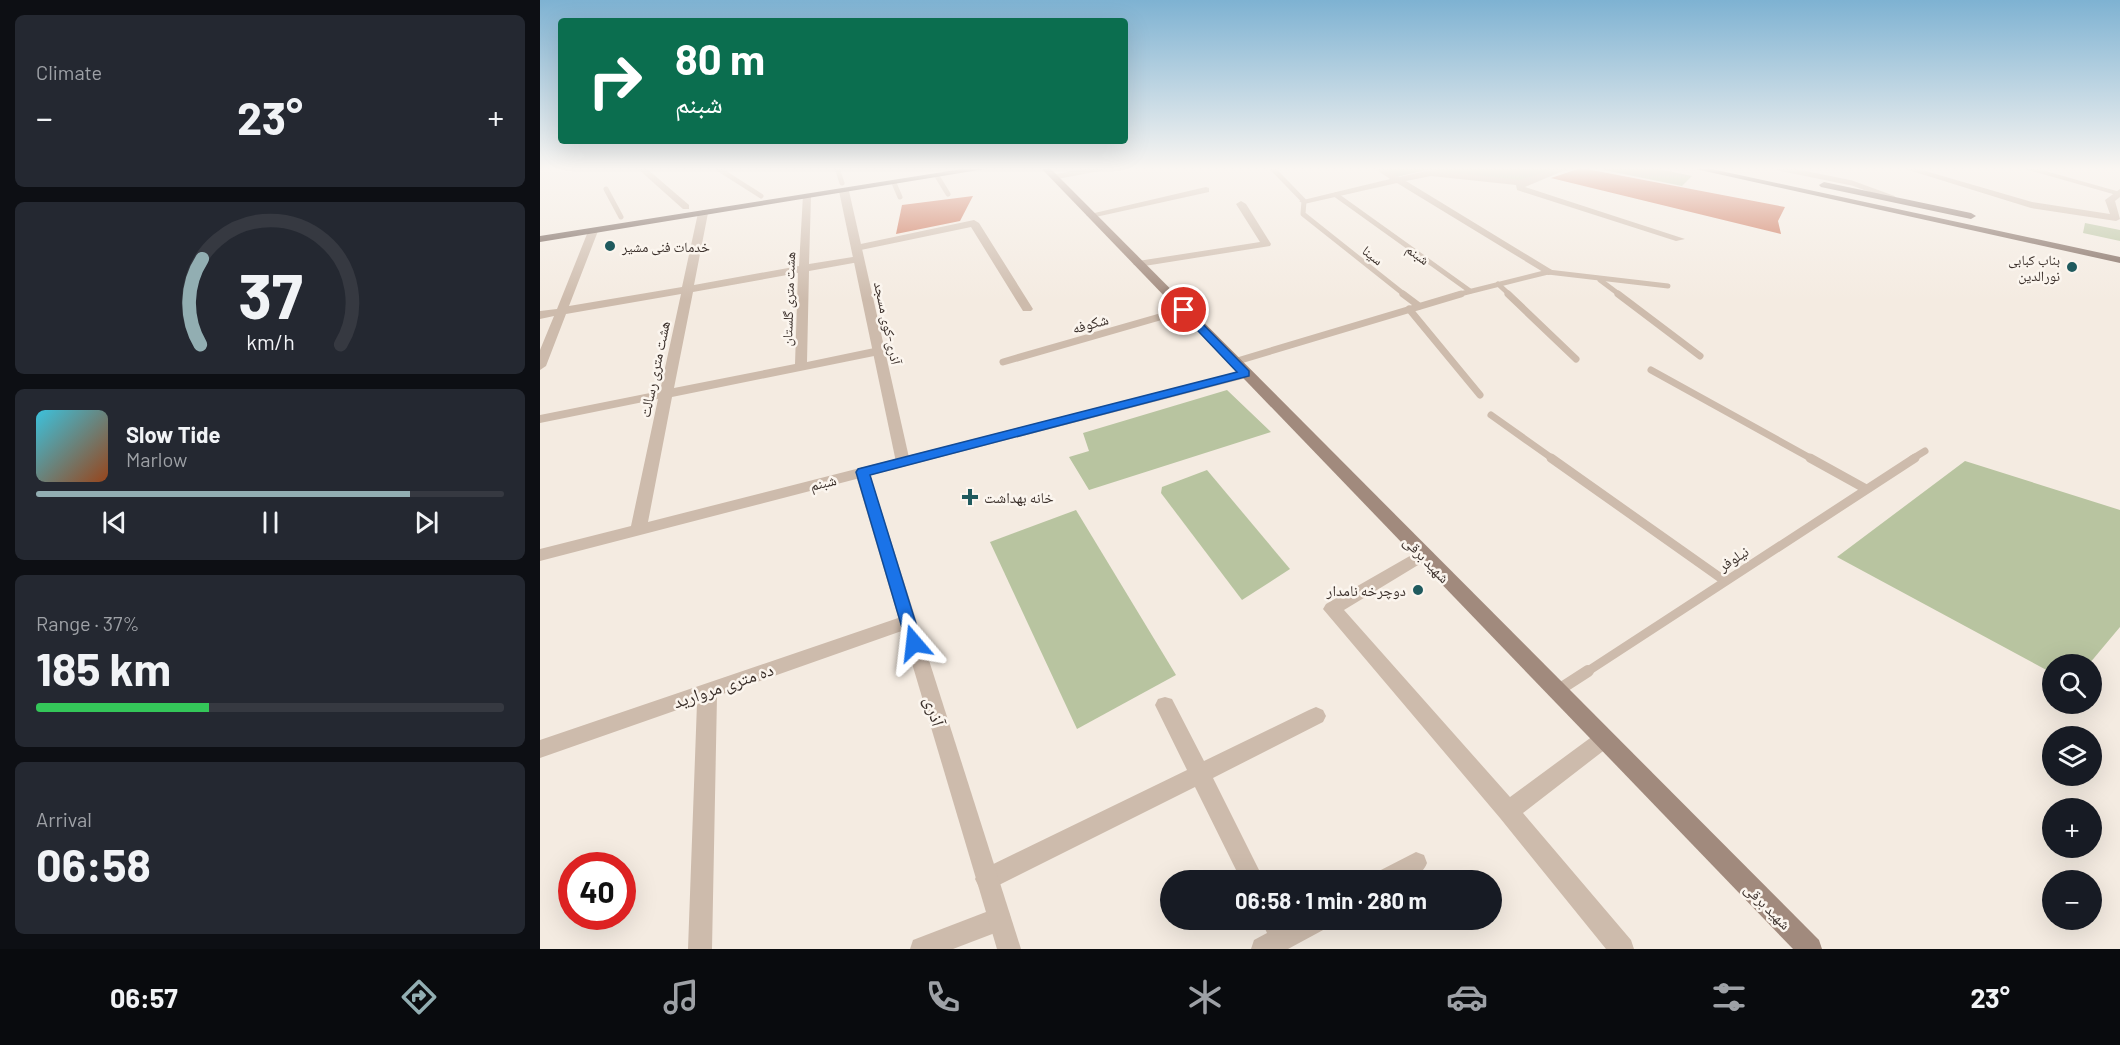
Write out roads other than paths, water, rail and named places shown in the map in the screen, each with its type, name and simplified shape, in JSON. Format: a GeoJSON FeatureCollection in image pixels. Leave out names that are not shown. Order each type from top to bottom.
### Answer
{"type":"FeatureCollection","features":[{"type":"Feature","properties":{"kind":"highway"},"geometry":{"type":"LineString","coordinates":[[540,230],[655,212]]}},
{"type":"Feature","properties":{"kind":"highway"},"geometry":{"type":"LineString","coordinates":[[540,239],[708,212]]}},
{"type":"Feature","properties":{"kind":"main road","name":"شهید برقی"},"geometry":{"type":"LineString","coordinates":[[1088,212],[1810,949]]}},
{"type":"Feature","properties":{"kind":"main road"},"geometry":{"type":"LineString","coordinates":[[1904,212],[2120,260]]}},
{"type":"Feature","properties":{"kind":"main road"},"geometry":{"type":"LineString","coordinates":[[1955,212],[1985,219]]}},
{"type":"Feature","properties":{"kind":"main road"},"geometry":{"type":"LineString","coordinates":[[2063,236],[2120,250]]}},
{"type":"Feature","properties":{"kind":"street","name":"هشت متری گلستان"},"geometry":{"type":"LineString","coordinates":[[801,367],[806,212]]}},
{"type":"Feature","properties":{"kind":"street","name":"آذری-کوی مسجد"},"geometry":{"type":"LineString","coordinates":[[848,212],[903,462]]}},
{"type":"Feature","properties":{"kind":"street"},"geometry":{"type":"LineString","coordinates":[[1091,215],[1103,212]]}},
{"type":"Feature","properties":{"kind":"street"},"geometry":{"type":"LineString","coordinates":[[1138,264],[1266,244],[1246,212]]}},
{"type":"Feature","properties":{"kind":"street"},"geometry":{"type":"LineString","coordinates":[[1453,212],[1548,272]]}},
{"type":"Feature","properties":{"kind":"street"},"geometry":{"type":"LineString","coordinates":[[1596,212],[1680,239]]}},
{"type":"Feature","properties":{"kind":"street"},"geometry":{"type":"LineString","coordinates":[[2076,212],[2118,219]]}},
{"type":"Feature","properties":{"kind":"street","name":"هشت متری رسالت"},"geometry":{"type":"LineString","coordinates":[[638,530],[703,213]]}},
{"type":"Feature","properties":{"kind":"street"},"geometry":{"type":"LineString","coordinates":[[540,315],[804,268],[974,223],[1027,309]]}},
{"type":"Feature","properties":{"kind":"street"},"geometry":{"type":"LineString","coordinates":[[540,366],[593,231]]}},
{"type":"Feature","properties":{"kind":"street"},"geometry":{"type":"LineString","coordinates":[[540,419],[879,351]]}},
{"type":"Feature","properties":{"kind":"street","name":"شبنم"},"geometry":{"type":"LineString","coordinates":[[540,555],[903,462],[1239,368]]}},
{"type":"Feature","properties":{"kind":"street","name":"آذری"},"geometry":{"type":"LineString","coordinates":[[862,472],[1009,949]]}},
{"type":"Feature","properties":{"kind":"street"},"geometry":{"type":"LineString","coordinates":[[1422,555],[1332,609],[1508,811],[1622,949]]}},
{"type":"Feature","properties":{"kind":"street","name":"ده متری مروارید"},"geometry":{"type":"LineString","coordinates":[[540,749],[907,622]]}},
{"type":"Feature","properties":{"kind":"street"},"geometry":{"type":"LineString","coordinates":[[700,949],[707,691]]}},
{"type":"Feature","properties":{"kind":"street"},"geometry":{"type":"LineString","coordinates":[[1165,705],[1248,870]]}},
{"type":"Feature","properties":{"kind":"street"},"geometry":{"type":"LineString","coordinates":[[987,879],[1316,716]]}},
{"type":"Feature","properties":{"kind":"street"},"geometry":{"type":"LineString","coordinates":[[1508,811],[1604,739]]}},
{"type":"Feature","properties":{"kind":"street"},"geometry":{"type":"LineString","coordinates":[[1403,870],[1416,863]]}},
{"type":"Feature","properties":{"kind":"street"},"geometry":{"type":"LineString","coordinates":[[922,949],[999,919]]}},
{"type":"Feature","properties":{"kind":"street"},"geometry":{"type":"LineString","coordinates":[[1273,936],[1289,930]]}},
{"type":"Feature","properties":{"kind":"lane"},"geometry":{"type":"LineString","coordinates":[[618,212],[621,218]]}},
{"type":"Feature","properties":{"kind":"lane","name":"سینا"},"geometry":{"type":"LineString","coordinates":[[1303,212],[1419,306]]}},
{"type":"Feature","properties":{"kind":"lane","name":"شبنم"},"geometry":{"type":"LineString","coordinates":[[1360,212],[1470,291]]}},
{"type":"Feature","properties":{"kind":"lane"},"geometry":{"type":"LineString","coordinates":[[1239,368],[1409,309],[1548,272],[1600,280],[1668,286]]}},
{"type":"Feature","properties":{"kind":"lane"},"geometry":{"type":"LineString","coordinates":[[1600,280],[1700,356]]}},
{"type":"Feature","properties":{"kind":"lane"},"geometry":{"type":"LineString","coordinates":[[1498,284],[1576,359]]}},
{"type":"Feature","properties":{"kind":"lane"},"geometry":{"type":"LineString","coordinates":[[1409,309],[1479,395]]}},
{"type":"Feature","properties":{"kind":"lane","name":"شکوفه"},"geometry":{"type":"LineString","coordinates":[[1003,362],[1184,310]]}},
{"type":"Feature","properties":{"kind":"lane"},"geometry":{"type":"LineString","coordinates":[[1651,370],[1866,489]]}},
{"type":"Feature","properties":{"kind":"lane"},"geometry":{"type":"LineString","coordinates":[[1491,416],[1725,581]]}},
{"type":"Feature","properties":{"kind":"lane","name":"نیلوفر"},"geometry":{"type":"LineString","coordinates":[[1557,691],[1925,451]]}},
{"type":"Feature","properties":{"kind":"place","name":"خدمات فنی مشیر"},"geometry":{"type":"Point","coordinates":[610,246]}},
{"type":"Feature","properties":{"kind":"place","name":"بناب کبابی نورالدین"},"geometry":{"type":"Point","coordinates":[2072,267]}},
{"type":"Feature","properties":{"kind":"place","name":"خانه بهداشت"},"geometry":{"type":"Point","coordinates":[970,497]}},
{"type":"Feature","properties":{"kind":"place","name":"دوچرخه نامدار"},"geometry":{"type":"Point","coordinates":[1418,590]}}]}
